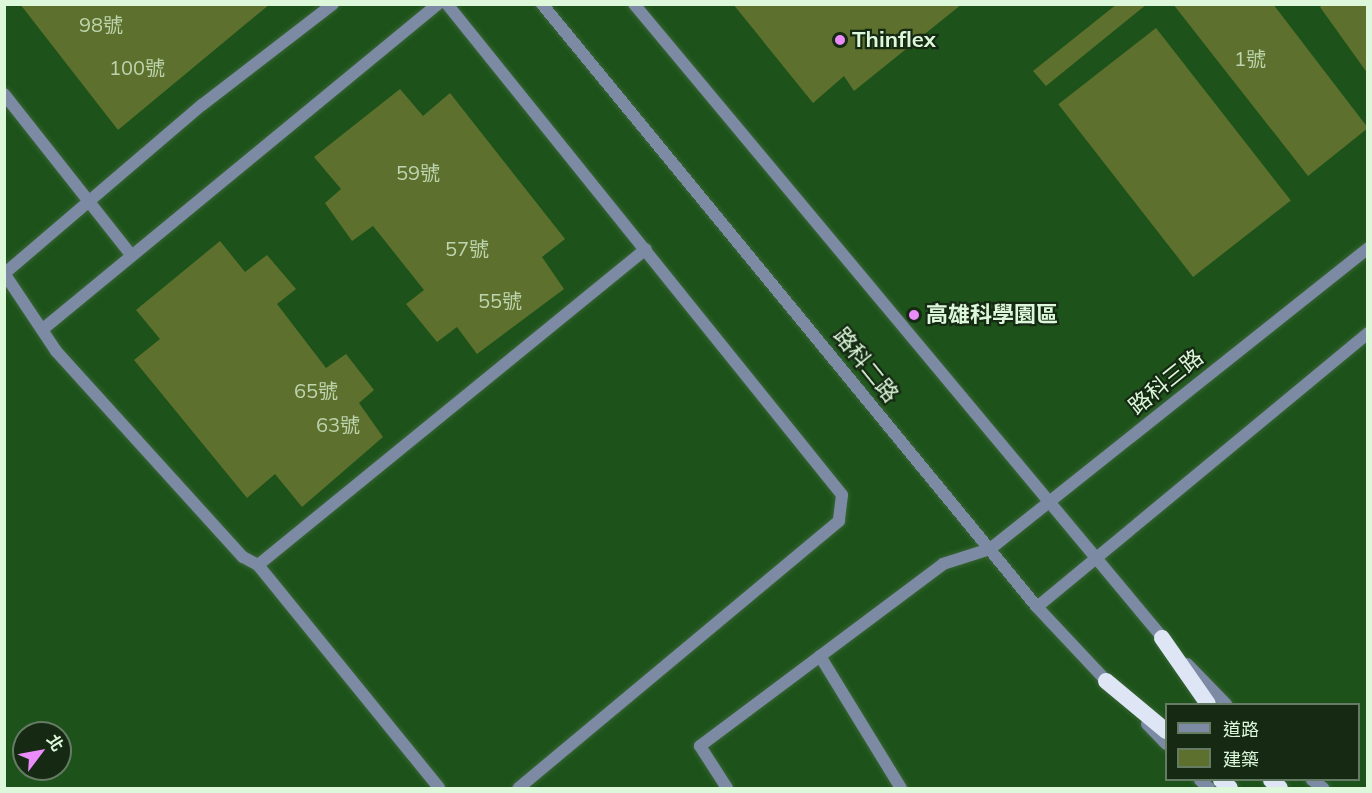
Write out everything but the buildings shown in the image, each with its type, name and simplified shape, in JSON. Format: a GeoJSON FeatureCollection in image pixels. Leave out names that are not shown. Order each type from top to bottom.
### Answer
{"type":"FeatureCollection","features":[{"type":"Feature","properties":{"kind":"highway"},"geometry":{"type":"LineString","coordinates":[[1162,638],[1207,703]]}},
{"type":"Feature","properties":{"kind":"highway"},"geometry":{"type":"LineString","coordinates":[[1106,681],[1165,729]]}},
{"type":"Feature","properties":{"kind":"street"},"geometry":{"type":"LineString","coordinates":[[333,4],[202,105],[5,273],[43,329],[80,377],[243,557],[258,566],[439,789]]}},
{"type":"Feature","properties":{"kind":"street"},"geometry":{"type":"LineString","coordinates":[[43,329],[120,271],[131,255],[438,4]]}},
{"type":"Feature","properties":{"kind":"street"},"geometry":{"type":"LineString","coordinates":[[447,4],[842,495],[839,521],[519,789]]}},
{"type":"Feature","properties":{"kind":"street","name":"路科二路"},"geometry":{"type":"LineString","coordinates":[[542,4],[1037,607],[1165,742]]}},
{"type":"Feature","properties":{"kind":"street"},"geometry":{"type":"LineString","coordinates":[[634,4],[1092,558],[1162,638],[1224,703]]}},
{"type":"Feature","properties":{"kind":"street"},"geometry":{"type":"LineString","coordinates":[[4,94],[90,200],[131,255]]}},
{"type":"Feature","properties":{"kind":"street","name":"路科三路"},"geometry":{"type":"LineString","coordinates":[[990,549],[1368,248]]}},
{"type":"Feature","properties":{"kind":"street"},"geometry":{"type":"LineString","coordinates":[[258,566],[646,249]]}},
{"type":"Feature","properties":{"kind":"street"},"geometry":{"type":"LineString","coordinates":[[1037,607],[1092,558],[1368,333]]}},
{"type":"Feature","properties":{"kind":"street"},"geometry":{"type":"LineString","coordinates":[[727,789],[700,746],[943,564],[990,549]]}},
{"type":"Feature","properties":{"kind":"street"},"geometry":{"type":"LineString","coordinates":[[820,656],[901,789]]}},
{"type":"Feature","properties":{"kind":"shaded area"},"geometry":{"type":"Polygon","coordinates":[[[5,5],[1367,5],[1367,788],[5,788],[5,5]]]}},
{"type":"Feature","properties":{"kind":"place","name":"Thinflex"},"geometry":{"type":"Point","coordinates":[840,40]}},
{"type":"Feature","properties":{"kind":"place","name":"高雄科學園區"},"geometry":{"type":"Point","coordinates":[914,315]}}]}
